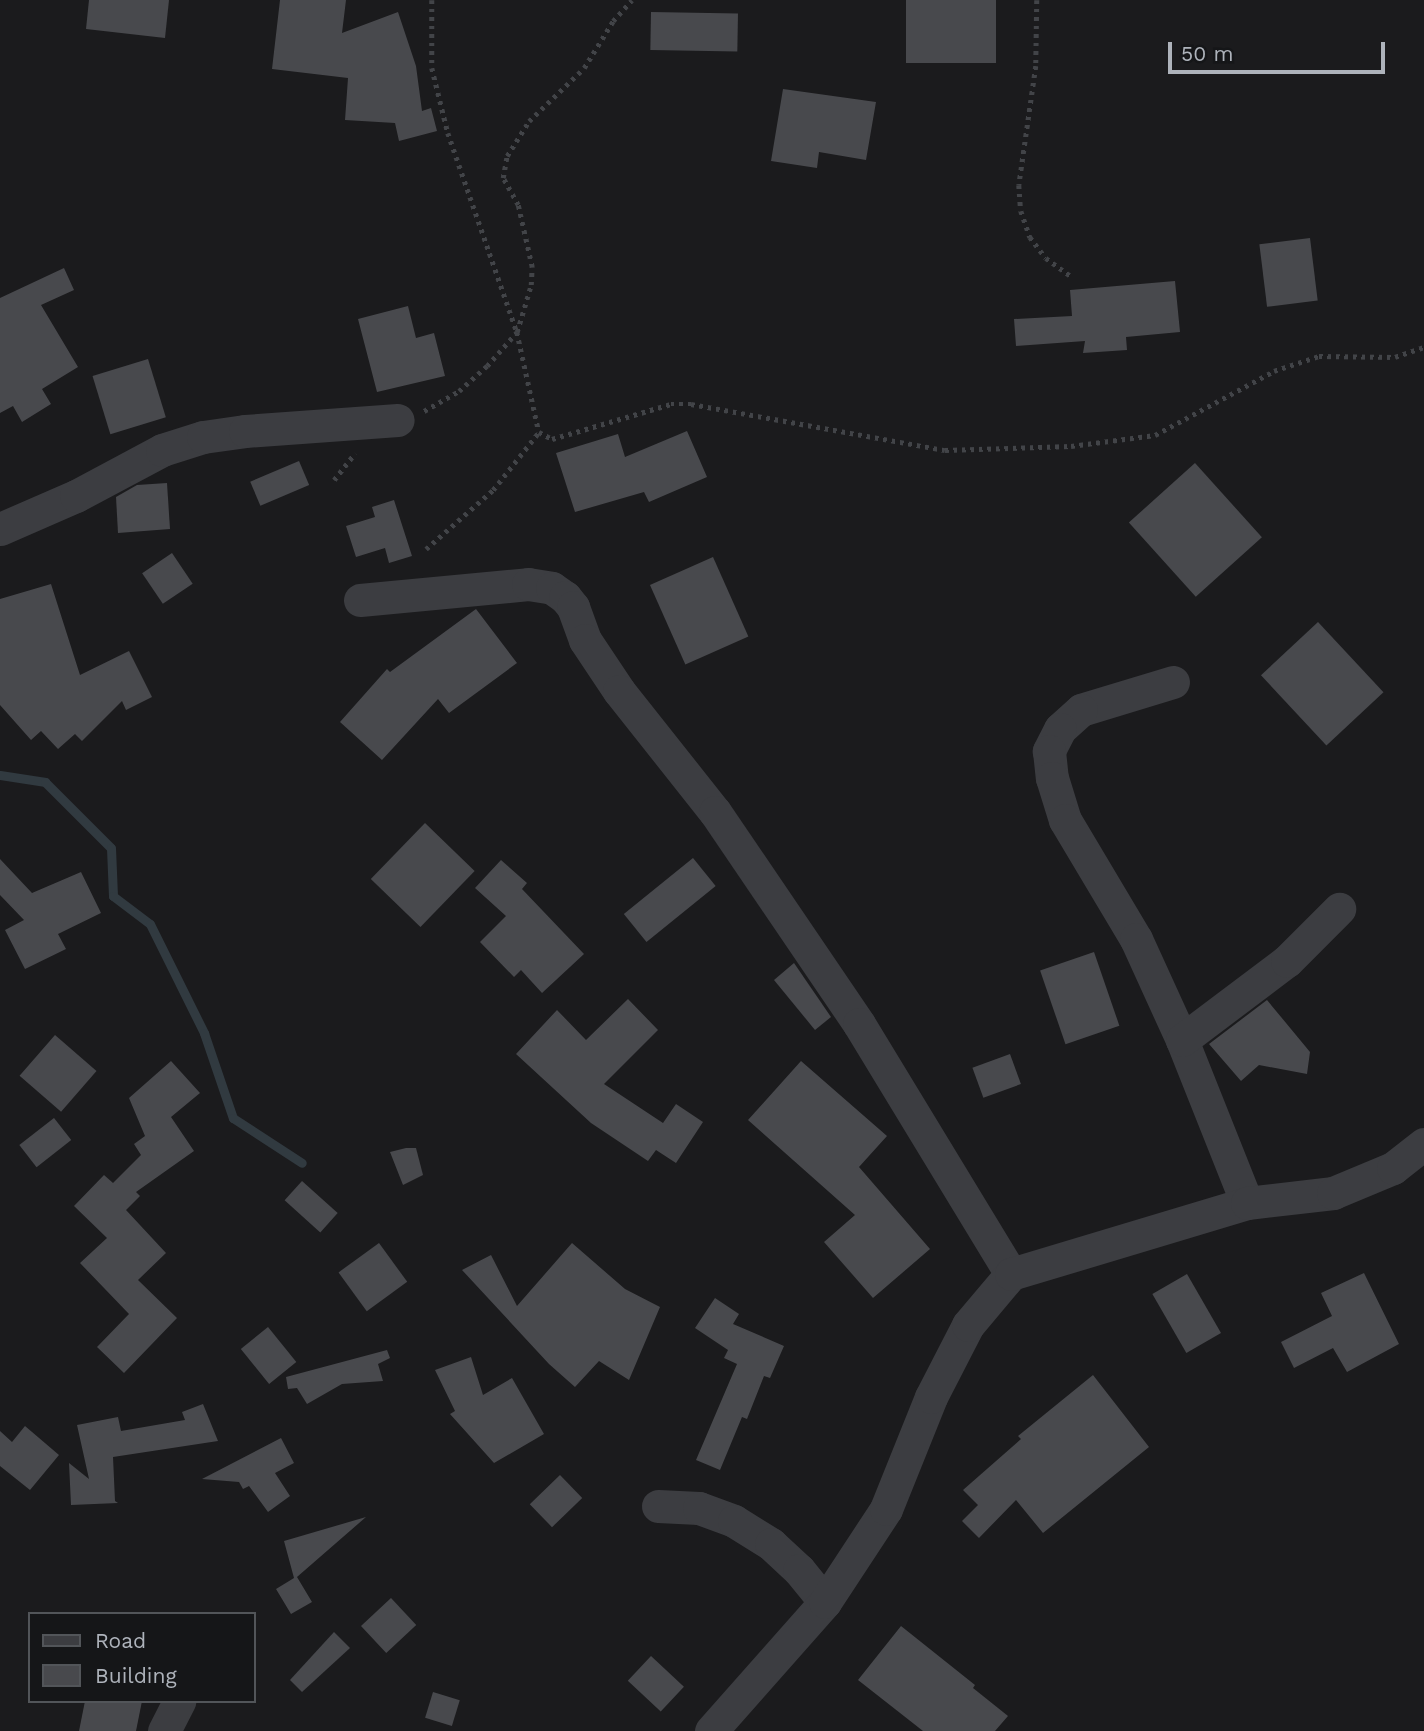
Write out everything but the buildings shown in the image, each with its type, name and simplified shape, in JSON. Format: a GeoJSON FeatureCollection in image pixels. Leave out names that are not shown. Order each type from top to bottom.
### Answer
{"type":"FeatureCollection","features":[{"type":"Feature","properties":{"kind":"street"},"geometry":{"type":"LineString","coordinates":[[0,529],[76,496],[163,450],[203,437],[245,431],[398,420]]}},
{"type":"Feature","properties":{"kind":"street"},"geometry":{"type":"LineString","coordinates":[[360,600],[528,584],[552,588],[565,597],[573,607],[585,640],[619,691],[715,812],[859,1024],[1011,1274]]}},
{"type":"Feature","properties":{"kind":"street"},"geometry":{"type":"LineString","coordinates":[[1173,682],[1081,710],[1060,729],[1049,751],[1052,778],[1065,820],[1136,939],[1182,1040],[1247,1203]]}},
{"type":"Feature","properties":{"kind":"street"},"geometry":{"type":"LineString","coordinates":[[1182,1040],[1287,961],[1339,909]]}},
{"type":"Feature","properties":{"kind":"street"},"geometry":{"type":"LineString","coordinates":[[711,1731],[825,1602],[886,1509],[931,1397],[968,1325],[1011,1274],[1247,1203],[1334,1192],[1393,1168],[1424,1144]]}},
{"type":"Feature","properties":{"kind":"street"},"geometry":{"type":"LineString","coordinates":[[658,1506],[699,1507],[734,1521],[771,1544],[799,1570],[825,1602]]}},
{"type":"Feature","properties":{"kind":"street"},"geometry":{"type":"LineString","coordinates":[[164,1731],[178,1703]]}},
{"type":"Feature","properties":{"kind":"path"},"geometry":{"type":"LineString","coordinates":[[432,0],[432,68],[448,133],[517,332],[539,432],[552,439],[671,404],[691,404],[944,450],[1071,446],[1155,435],[1274,371],[1319,356],[1395,357],[1424,347]]}},
{"type":"Feature","properties":{"kind":"path"},"geometry":{"type":"LineString","coordinates":[[517,332],[531,285],[532,267],[518,205],[503,178],[507,156],[529,121],[584,68],[613,21],[632,0]]}},
{"type":"Feature","properties":{"kind":"path"},"geometry":{"type":"LineString","coordinates":[[1037,0],[1036,65],[1019,185],[1021,211],[1030,237],[1046,258],[1071,276]]}},
{"type":"Feature","properties":{"kind":"path"},"geometry":{"type":"LineString","coordinates":[[426,549],[493,490],[539,432]]}},
{"type":"Feature","properties":{"kind":"waterway"},"geometry":{"type":"LineString","coordinates":[[0,775],[45,782],[111,848],[113,896],[150,924],[204,1033],[233,1118],[302,1163]]}}]}
